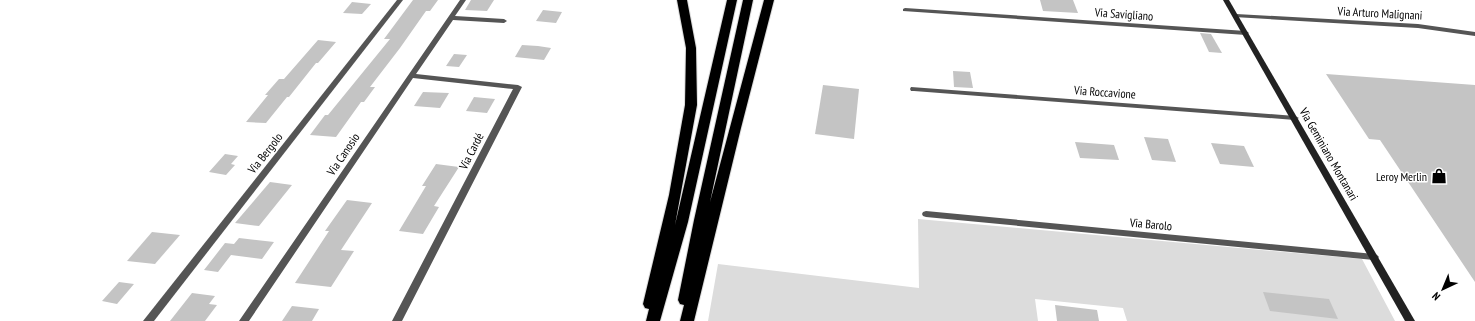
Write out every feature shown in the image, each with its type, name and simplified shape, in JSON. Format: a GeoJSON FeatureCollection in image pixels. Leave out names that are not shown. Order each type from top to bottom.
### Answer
{"type":"FeatureCollection","features":[{"type":"Feature","properties":{"kind":"highway"},"geometry":{"type":"LineString","coordinates":[[646,321],[676,195],[691,105],[691,48],[682,0]]}},
{"type":"Feature","properties":{"kind":"highway"},"geometry":{"type":"LineString","coordinates":[[653,321],[682,222],[732,0]]}},
{"type":"Feature","properties":{"kind":"highway"},"geometry":{"type":"LineString","coordinates":[[681,321],[700,220],[748,0]]}},
{"type":"Feature","properties":{"kind":"highway"},"geometry":{"type":"LineString","coordinates":[[688,321],[735,128],[769,0]]}},
{"type":"Feature","properties":{"kind":"street","name":"Via Bergolo"},"geometry":{"type":"LineString","coordinates":[[148,321],[400,0]]}},
{"type":"Feature","properties":{"kind":"street","name":"Via Canosio"},"geometry":{"type":"LineString","coordinates":[[244,321],[463,0]]}},
{"type":"Feature","properties":{"kind":"street","name":"Via Geminiano Montanari"},"geometry":{"type":"LineString","coordinates":[[1226,0],[1410,321]]}},
{"type":"Feature","properties":{"kind":"street","name":"Via Savigliano"},"geometry":{"type":"LineString","coordinates":[[905,10],[1246,33]]}},
{"type":"Feature","properties":{"kind":"street","name":"Via Arturo Malignani"},"geometry":{"type":"LineString","coordinates":[[1236,16],[1418,26],[1475,34]]}},
{"type":"Feature","properties":{"kind":"street"},"geometry":{"type":"LineString","coordinates":[[451,18],[504,21]]}},
{"type":"Feature","properties":{"kind":"street","name":"Via Cardé"},"geometry":{"type":"LineString","coordinates":[[397,321],[518,87],[411,76]]}},
{"type":"Feature","properties":{"kind":"street","name":"Via Roccavione"},"geometry":{"type":"LineString","coordinates":[[914,90],[1295,118]]}},
{"type":"Feature","properties":{"kind":"street","name":"Via Barolo"},"geometry":{"type":"LineString","coordinates":[[926,214],[1374,257]]}},
{"type":"Feature","properties":{"kind":"shaded area"},"geometry":{"type":"Polygon","coordinates":[[[918,219],[1362,259],[1395,321],[1127,321],[1123,308],[1035,299],[1038,321],[708,321],[718,264],[919,288],[918,219]]]}},
{"type":"Feature","properties":{"kind":"building"},"geometry":{"type":"Polygon","coordinates":[[[413,0],[438,0],[430,11],[426,11],[370,87],[375,87],[364,102],[361,102],[336,137],[310,135],[325,115],[328,115],[390,39],[384,39],[413,0]]]}},
{"type":"Feature","properties":{"kind":"building"},"geometry":{"type":"Polygon","coordinates":[[[471,0],[494,0],[487,11],[465,10],[471,0]]]}},
{"type":"Feature","properties":{"kind":"building"},"geometry":{"type":"Polygon","coordinates":[[[1040,0],[1073,0],[1078,13],[1043,11],[1040,0]]]}},
{"type":"Feature","properties":{"kind":"building"},"geometry":{"type":"Polygon","coordinates":[[[352,2],[371,4],[362,14],[343,13],[352,2]]]}},
{"type":"Feature","properties":{"kind":"building"},"geometry":{"type":"Polygon","coordinates":[[[543,10],[562,12],[556,23],[536,21],[543,10]]]}},
{"type":"Feature","properties":{"kind":"building"},"geometry":{"type":"Polygon","coordinates":[[[1200,33],[1211,34],[1222,53],[1209,52],[1200,33]]]}},
{"type":"Feature","properties":{"kind":"building"},"geometry":{"type":"Polygon","coordinates":[[[318,40],[336,42],[318,63],[316,63],[266,123],[246,122],[268,95],[265,95],[279,79],[284,79],[318,40]]]}},
{"type":"Feature","properties":{"kind":"building"},"geometry":{"type":"Polygon","coordinates":[[[522,45],[551,48],[544,60],[515,57],[522,45]]]}},
{"type":"Feature","properties":{"kind":"building"},"geometry":{"type":"Polygon","coordinates":[[[454,54],[467,55],[459,67],[446,66],[454,54]]]}},
{"type":"Feature","properties":{"kind":"building"},"geometry":{"type":"Polygon","coordinates":[[[953,71],[970,72],[973,88],[954,87],[953,71]]]}},
{"type":"Feature","properties":{"kind":"building","name":"Leroy Merlin"},"geometry":{"type":"Polygon","coordinates":[[[1326,74],[1475,85],[1475,282],[1380,140],[1369,139],[1326,74]]]}},
{"type":"Feature","properties":{"kind":"building"},"geometry":{"type":"Polygon","coordinates":[[[823,85],[859,89],[854,139],[815,134],[823,85]]]}},
{"type":"Feature","properties":{"kind":"building"},"geometry":{"type":"Polygon","coordinates":[[[423,92],[449,93],[440,108],[414,106],[423,92]]]}},
{"type":"Feature","properties":{"kind":"building"},"geometry":{"type":"Polygon","coordinates":[[[474,97],[495,99],[487,113],[466,111],[474,97]]]}},
{"type":"Feature","properties":{"kind":"building"},"geometry":{"type":"Polygon","coordinates":[[[1144,137],[1168,139],[1176,162],[1152,160],[1144,137]]]}},
{"type":"Feature","properties":{"kind":"building"},"geometry":{"type":"Polygon","coordinates":[[[1075,142],[1114,145],[1119,160],[1080,158],[1075,142]]]}},
{"type":"Feature","properties":{"kind":"building"},"geometry":{"type":"Polygon","coordinates":[[[1211,143],[1244,146],[1254,167],[1220,164],[1211,143]]]}},
{"type":"Feature","properties":{"kind":"building"},"geometry":{"type":"Polygon","coordinates":[[[225,154],[238,156],[231,164],[235,165],[226,175],[209,172],[225,154]]]}},
{"type":"Feature","properties":{"kind":"building"},"geometry":{"type":"Polygon","coordinates":[[[436,164],[459,167],[434,206],[439,207],[423,234],[399,231],[426,186],[422,186],[436,164]]]}},
{"type":"Feature","properties":{"kind":"building"},"geometry":{"type":"Polygon","coordinates":[[[270,182],[292,185],[259,226],[235,223],[270,182]]]}},
{"type":"Feature","properties":{"kind":"building"},"geometry":{"type":"Polygon","coordinates":[[[347,200],[372,203],[341,250],[354,251],[331,287],[295,283],[329,231],[325,231],[347,200]]]}},
{"type":"Feature","properties":{"kind":"building"},"geometry":{"type":"Polygon","coordinates":[[[152,232],[180,235],[155,264],[127,261],[152,232]]]}},
{"type":"Feature","properties":{"kind":"building"},"geometry":{"type":"Polygon","coordinates":[[[239,238],[274,242],[262,259],[231,255],[218,272],[204,270],[225,243],[234,244],[239,238]]]}},
{"type":"Feature","properties":{"kind":"building"},"geometry":{"type":"Polygon","coordinates":[[[119,282],[134,284],[117,304],[102,301],[119,282]]]}},
{"type":"Feature","properties":{"kind":"building"},"geometry":{"type":"Polygon","coordinates":[[[1263,292],[1329,299],[1338,319],[1270,311],[1263,292]]]}},
{"type":"Feature","properties":{"kind":"building"},"geometry":{"type":"Polygon","coordinates":[[[192,293],[215,296],[209,304],[217,305],[205,321],[170,321],[192,293]]]}},
{"type":"Feature","properties":{"kind":"building"},"geometry":{"type":"Polygon","coordinates":[[[1055,305],[1097,310],[1099,321],[1057,321],[1055,305]]]}},
{"type":"Feature","properties":{"kind":"building"},"geometry":{"type":"Polygon","coordinates":[[[292,306],[319,309],[312,321],[282,321],[292,306]]]}},
{"type":"Feature","properties":{"kind":"place","name":"Leroy Merlin"},"geometry":{"type":"Point","coordinates":[1439,176]}}]}
